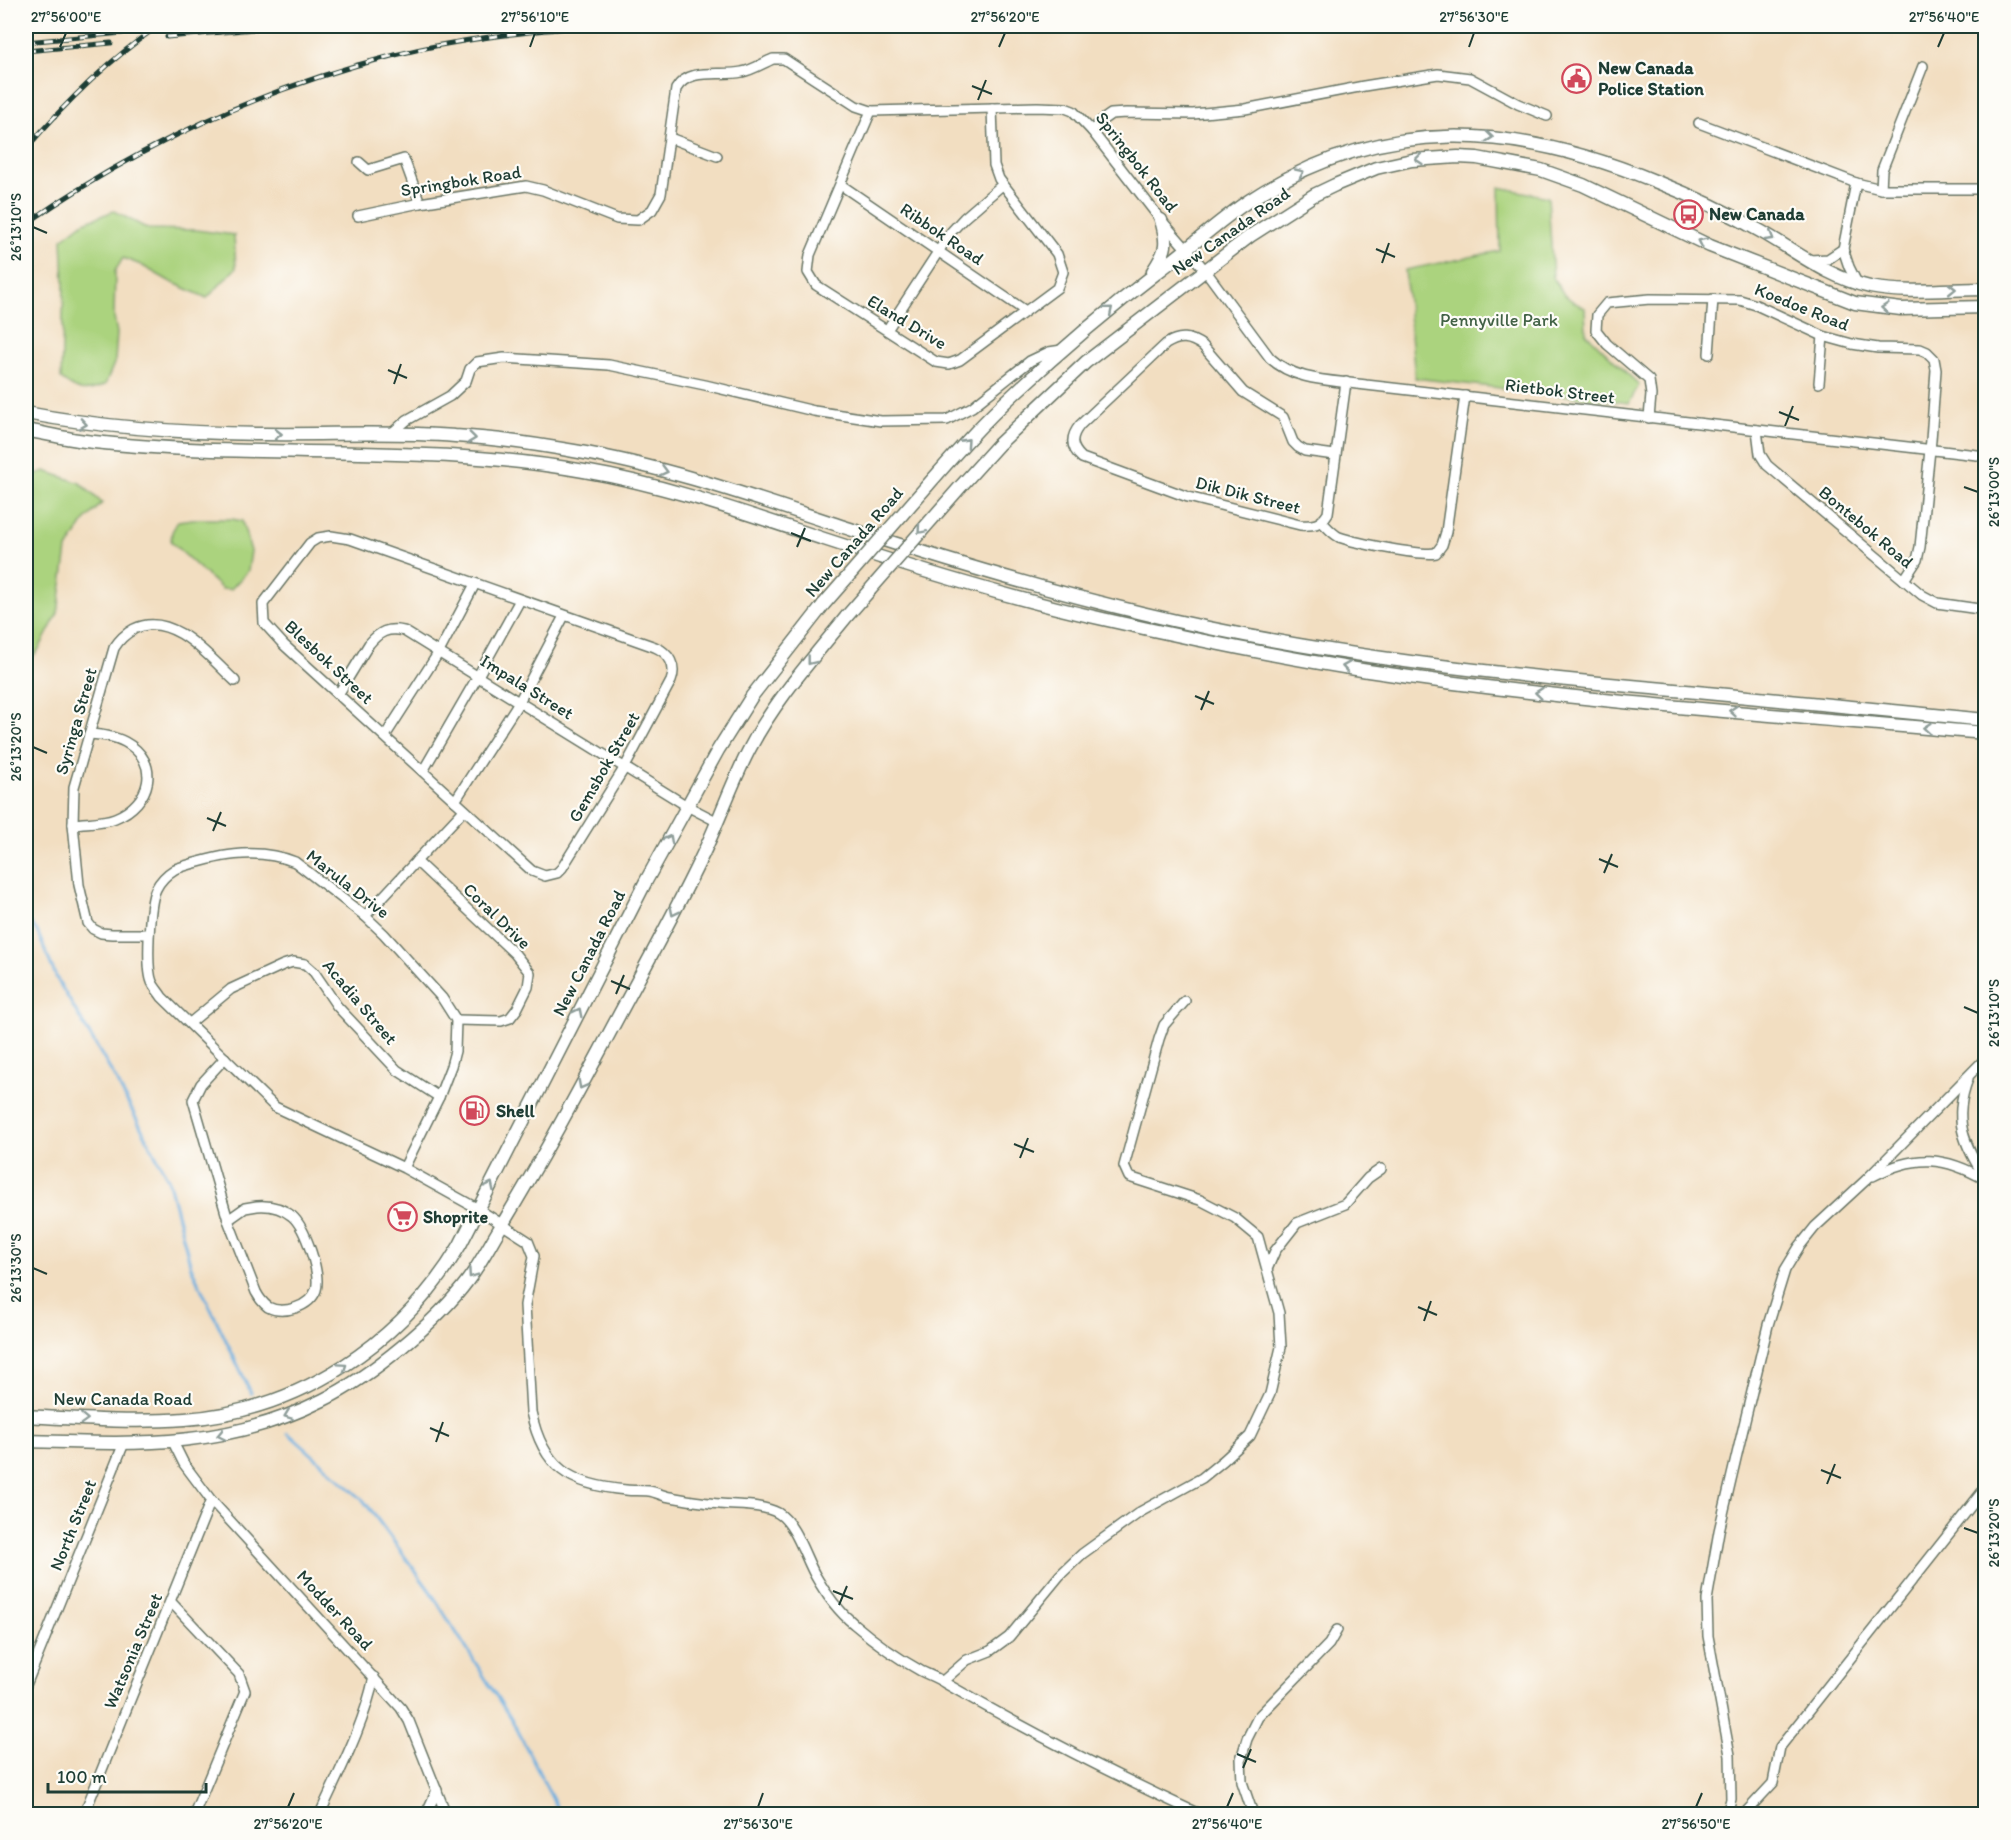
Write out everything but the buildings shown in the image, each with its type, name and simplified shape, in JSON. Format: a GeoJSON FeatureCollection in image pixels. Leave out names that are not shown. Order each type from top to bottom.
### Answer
{"type":"FeatureCollection","features":[{"type":"Feature","properties":{"kind":"main road","name":"New Canada Road"},"geometry":{"type":"LineString","coordinates":[[26,1416],[172,1420],[212,1416],[258,1405],[292,1394],[339,1370],[405,1318],[444,1271],[687,806],[752,696],[778,660],[824,604],[988,418],[1062,350],[1145,282],[1188,251],[1211,228],[1279,183],[1315,166],[1377,145],[1425,138],[1478,135],[1549,146],[1632,171],[1741,221],[1822,269],[1857,283],[1891,289],[1986,289]]}},
{"type":"Feature","properties":{"kind":"main road","name":"New Canada Road"},"geometry":{"type":"LineString","coordinates":[[26,1441],[173,1442],[215,1436],[268,1422],[308,1407],[354,1382],[425,1327],[467,1281],[552,1143],[669,920],[718,822],[741,767],[758,734],[790,688],[847,616],[960,486],[998,445],[1086,362],[1204,270],[1314,195],[1376,168],[1412,160],[1458,157],[1497,160],[1559,176],[1613,199],[1710,246],[1855,303],[1900,309],[1986,307]]}},
{"type":"Feature","properties":{"kind":"main road"},"geometry":{"type":"LineString","coordinates":[[1145,282],[1165,249],[1166,238],[1161,220]]}},
{"type":"Feature","properties":{"kind":"main road"},"geometry":{"type":"LineString","coordinates":[[26,413],[98,426],[175,432],[392,433],[457,436],[576,451],[642,465],[707,483],[1049,590],[1146,614],[1290,643],[1400,661],[1488,672],[1986,720]]}},
{"type":"Feature","properties":{"kind":"main road"},"geometry":{"type":"LineString","coordinates":[[26,430],[89,442],[167,448],[498,458],[578,470],[655,487],[725,506],[957,581],[1096,617],[1219,645],[1363,670],[1508,689],[1986,733]]}},
{"type":"Feature","properties":{"kind":"street","name":"Springbok Road"},"geometry":{"type":"LineString","coordinates":[[358,216],[420,203],[526,186],[543,190],[617,219],[638,220],[649,213],[660,198],[676,89],[679,84],[691,75],[742,72],[773,58],[778,58],[790,63],[856,106],[871,111],[1065,108],[1078,115],[1092,131],[1188,251]]}},
{"type":"Feature","properties":{"kind":"street"},"geometry":{"type":"LineString","coordinates":[[1881,189],[1882,170],[1923,66]]}},
{"type":"Feature","properties":{"kind":"street"},"geometry":{"type":"LineString","coordinates":[[1092,131],[1111,114],[1193,114],[1245,109],[1438,74],[1470,78],[1518,104],[1547,116]]}},
{"type":"Feature","properties":{"kind":"street","name":"Eland Drive"},"geometry":{"type":"LineString","coordinates":[[871,111],[810,255],[808,267],[810,277],[816,285],[936,362],[949,364],[960,360],[1024,310],[1057,288],[1062,279],[1063,268],[1057,254],[1002,185],[994,165],[992,108]]}},
{"type":"Feature","properties":{"kind":"street"},"geometry":{"type":"LineString","coordinates":[[1699,123],[1856,183],[1881,189],[1986,189]]}},
{"type":"Feature","properties":{"kind":"street"},"geometry":{"type":"LineString","coordinates":[[670,138],[717,156]]}},
{"type":"Feature","properties":{"kind":"street"},"geometry":{"type":"LineString","coordinates":[[359,162],[368,170],[404,159],[420,203]]}},
{"type":"Feature","properties":{"kind":"street"},"geometry":{"type":"LineString","coordinates":[[1856,183],[1844,249],[1857,283]]}},
{"type":"Feature","properties":{"kind":"street","name":"Ribbok Road"},"geometry":{"type":"LineString","coordinates":[[841,185],[1024,310]]}},
{"type":"Feature","properties":{"kind":"street"},"geometry":{"type":"LineString","coordinates":[[887,330],[956,225],[1002,185]]}},
{"type":"Feature","properties":{"kind":"street"},"geometry":{"type":"LineString","coordinates":[[1807,260],[1828,259],[1844,249]]}},
{"type":"Feature","properties":{"kind":"street","name":"Rietbok Street"},"geometry":{"type":"LineString","coordinates":[[1188,251],[1278,365],[1304,377],[1986,456]]}},
{"type":"Feature","properties":{"kind":"street"},"geometry":{"type":"LineString","coordinates":[[1709,354],[1713,299]]}},
{"type":"Feature","properties":{"kind":"street","name":"Koedoe Road"},"geometry":{"type":"LineString","coordinates":[[1649,418],[1651,395],[1648,380],[1597,333],[1596,322],[1600,309],[1607,303],[1713,299],[1746,301],[1823,336],[1867,346],[1916,348],[1927,352],[1935,363],[1936,370],[1930,450],[1920,547],[1917,560],[1904,580]]}},
{"type":"Feature","properties":{"kind":"street"},"geometry":{"type":"LineString","coordinates":[[1819,383],[1823,336]]}},
{"type":"Feature","properties":{"kind":"street","name":"Dik Dik Street"},"geometry":{"type":"LineString","coordinates":[[1177,338],[1194,339],[1248,396],[1283,417],[1293,442],[1298,447],[1305,451],[1335,455],[1328,513],[1322,522],[1316,525],[1300,525],[1168,491],[1082,458],[1072,444],[1072,436],[1080,425],[1166,344],[1177,338]]}},
{"type":"Feature","properties":{"kind":"street"},"geometry":{"type":"LineString","coordinates":[[392,433],[407,420],[450,396],[466,381],[470,369],[477,362],[504,358],[609,365],[814,411],[881,420],[947,420],[972,407],[1030,361],[1049,352],[1062,350]]}},
{"type":"Feature","properties":{"kind":"street"},"geometry":{"type":"LineString","coordinates":[[1335,455],[1346,382]]}},
{"type":"Feature","properties":{"kind":"street"},"geometry":{"type":"LineString","coordinates":[[1322,522],[1335,534],[1344,538],[1422,553],[1436,553],[1442,545],[1446,532],[1465,396]]}},
{"type":"Feature","properties":{"kind":"street","name":"Bontebok Road"},"geometry":{"type":"LineString","coordinates":[[1757,430],[1760,454],[1764,462],[1922,595],[1937,603],[1986,610]]}},
{"type":"Feature","properties":{"kind":"street","name":"Blesbok Street"},"geometry":{"type":"LineString","coordinates":[[545,876],[532,871],[284,645],[266,626],[262,617],[265,600],[310,543],[322,537],[350,539],[661,650],[671,662]]}},
{"type":"Feature","properties":{"kind":"street"},"geometry":{"type":"LineString","coordinates":[[385,736],[439,652],[475,584]]}},
{"type":"Feature","properties":{"kind":"street"},"geometry":{"type":"LineString","coordinates":[[423,771],[520,600]]}},
{"type":"Feature","properties":{"kind":"street"},"geometry":{"type":"LineString","coordinates":[[455,801],[519,702],[564,616]]}},
{"type":"Feature","properties":{"kind":"street","name":"Syringa Street"},"geometry":{"type":"LineString","coordinates":[[149,934],[101,933],[88,923],[79,885],[74,824],[74,787],[114,648],[124,636],[141,626],[150,624],[171,627],[200,648],[235,681]]}},
{"type":"Feature","properties":{"kind":"street","name":"Impala Street"},"geometry":{"type":"LineString","coordinates":[[339,693],[375,636],[386,630],[404,631],[687,806],[718,822]]}},
{"type":"Feature","properties":{"kind":"street","name":"Gemsbok Street"},"geometry":{"type":"LineString","coordinates":[[545,876],[557,873],[570,857],[625,767],[673,677],[671,662]]}},
{"type":"Feature","properties":{"kind":"street"},"geometry":{"type":"LineString","coordinates":[[74,824],[116,818],[139,802],[147,785],[144,762],[134,748],[115,738],[88,734]]}},
{"type":"Feature","properties":{"kind":"street"},"geometry":{"type":"LineString","coordinates":[[365,916],[464,810]]}},
{"type":"Feature","properties":{"kind":"street","name":"Marula Drive"},"geometry":{"type":"LineString","coordinates":[[456,1020],[442,998],[365,916],[306,869],[284,857],[256,853],[218,856],[175,869],[156,890],[149,934],[152,981],[162,997],[275,1107],[404,1168],[478,1209],[528,1241],[534,1256],[525,1305],[531,1412],[542,1446],[554,1464],[566,1474],[598,1486],[648,1491],[705,1503],[751,1506],[778,1513],[791,1528],[815,1575],[846,1617],[894,1655],[1078,1757],[1199,1815]]}},
{"type":"Feature","properties":{"kind":"street","name":"Coral Drive"},"geometry":{"type":"LineString","coordinates":[[416,861],[515,954],[530,973],[529,984],[517,1009],[510,1017],[501,1021],[456,1020]]}},
{"type":"Feature","properties":{"kind":"street","name":"Acadia Street"},"geometry":{"type":"LineString","coordinates":[[190,1023],[231,989],[283,965],[293,962],[305,964],[314,972],[337,1006],[397,1070],[439,1097]]}},
{"type":"Feature","properties":{"kind":"street"},"geometry":{"type":"LineString","coordinates":[[943,1681],[968,1660],[990,1651],[1009,1637],[1060,1575],[1082,1554],[1140,1512],[1202,1478],[1250,1436],[1270,1394],[1281,1347],[1279,1313],[1258,1237],[1235,1218],[1200,1200],[1129,1177],[1124,1167],[1164,1025],[1185,1001]]}},
{"type":"Feature","properties":{"kind":"street"},"geometry":{"type":"LineString","coordinates":[[404,1168],[439,1097],[455,1051],[456,1020]]}},
{"type":"Feature","properties":{"kind":"street"},"geometry":{"type":"LineString","coordinates":[[225,1058],[201,1084],[193,1100],[228,1220],[256,1293],[262,1302],[269,1307],[281,1310],[293,1309],[314,1295],[317,1288],[317,1274],[300,1225],[293,1217],[278,1209],[257,1206],[245,1208],[228,1220]]}},
{"type":"Feature","properties":{"kind":"street"},"geometry":{"type":"LineString","coordinates":[[1726,1815],[1731,1799],[1730,1755],[1708,1636],[1707,1600],[1719,1531],[1768,1324],[1785,1270],[1815,1227],[1866,1180],[1986,1058]]}},
{"type":"Feature","properties":{"kind":"street"},"geometry":{"type":"LineString","coordinates":[[1970,1074],[1959,1109],[1961,1126],[1964,1140],[1986,1180]]}},
{"type":"Feature","properties":{"kind":"street"},"geometry":{"type":"LineString","coordinates":[[1866,1180],[1888,1168],[1913,1161],[1935,1160],[1957,1165],[1986,1180]]}},
{"type":"Feature","properties":{"kind":"street"},"geometry":{"type":"LineString","coordinates":[[1268,1267],[1275,1251],[1297,1223],[1345,1204],[1368,1178],[1381,1169]]}},
{"type":"Feature","properties":{"kind":"street","name":"Modder Road"},"geometry":{"type":"LineString","coordinates":[[173,1442],[184,1464],[212,1500],[401,1708],[446,1815]]}},
{"type":"Feature","properties":{"kind":"street","name":"North Street"},"geometry":{"type":"LineString","coordinates":[[26,1685],[124,1443]]}},
{"type":"Feature","properties":{"kind":"street"},"geometry":{"type":"LineString","coordinates":[[1744,1815],[1773,1783],[1780,1747],[1986,1487]]}},
{"type":"Feature","properties":{"kind":"street","name":"Watsonia Street"},"geometry":{"type":"LineString","coordinates":[[84,1815],[98,1775],[212,1500]]}},
{"type":"Feature","properties":{"kind":"street"},"geometry":{"type":"LineString","coordinates":[[171,1602],[239,1674],[244,1684],[243,1696],[194,1815]]}},
{"type":"Feature","properties":{"kind":"street"},"geometry":{"type":"LineString","coordinates":[[1253,1815],[1242,1782],[1241,1759],[1247,1739],[1258,1718],[1329,1644],[1336,1630]]}},
{"type":"Feature","properties":{"kind":"street"},"geometry":{"type":"LineString","coordinates":[[320,1815],[350,1749],[369,1698],[374,1677]]}},
{"type":"Feature","properties":{"kind":"street"},"geometry":{"type":"LineString","coordinates":[[426,1815],[437,1791]]}},
{"type":"Feature","properties":{"kind":"green space","name":"Pennyville Park"},"geometry":{"type":"Polygon","coordinates":[[[1499,187],[1548,197],[1553,277],[1566,295],[1585,308],[1586,333],[1639,385],[1629,403],[1415,378],[1405,270],[1500,251],[1499,187]]]}},
{"type":"Feature","properties":{"kind":"green space"},"geometry":{"type":"Polygon","coordinates":[[[114,211],[148,229],[196,230],[234,235],[236,268],[207,298],[123,258],[115,271],[114,317],[117,333],[115,361],[105,385],[92,390],[82,390],[72,387],[61,379],[64,284],[62,239],[84,222],[114,211]]]}},
{"type":"Feature","properties":{"kind":"green space"},"geometry":{"type":"Polygon","coordinates":[[[45,471],[80,483],[102,503],[83,523],[67,549],[58,613],[39,649],[26,665],[26,483],[30,476],[45,471]]]}},
{"type":"Feature","properties":{"kind":"green space"},"geometry":{"type":"Polygon","coordinates":[[[192,519],[242,521],[251,551],[248,571],[231,589],[222,589],[171,542],[172,532],[178,521],[192,519]]]}},
{"type":"Feature","properties":{"kind":"waterway"},"geometry":{"type":"LineString","coordinates":[[26,918],[37,931],[57,979],[115,1078],[168,1179],[191,1267],[251,1393]]}},
{"type":"Feature","properties":{"kind":"waterway"},"geometry":{"type":"LineString","coordinates":[[288,1433],[364,1501],[430,1591],[516,1727],[560,1814]]}},
{"type":"Feature","properties":{"kind":"railway"},"geometry":{"type":"LineString","coordinates":[[26,149],[88,83],[158,26]]}},
{"type":"Feature","properties":{"kind":"railway"},"geometry":{"type":"LineString","coordinates":[[183,26],[194,26]]}},
{"type":"Feature","properties":{"kind":"railway"},"geometry":{"type":"LineString","coordinates":[[167,37],[286,26]]}},
{"type":"Feature","properties":{"kind":"railway"},"geometry":{"type":"LineString","coordinates":[[26,224],[112,169],[157,145],[250,102],[297,84],[395,55],[467,40],[588,26]]}},
{"type":"Feature","properties":{"kind":"railway"},"geometry":{"type":"LineString","coordinates":[[26,42],[122,33]]}},
{"type":"Feature","properties":{"kind":"railway"},"geometry":{"type":"LineString","coordinates":[[26,51],[111,43]]}},
{"type":"Feature","properties":{"kind":"place","name":"New Canada Police Station"},"geometry":{"type":"Point","coordinates":[1577,78]}},
{"type":"Feature","properties":{"kind":"place","name":"New Canada"},"geometry":{"type":"Point","coordinates":[1688,214]}},
{"type":"Feature","properties":{"kind":"place","name":"Shell"},"geometry":{"type":"Point","coordinates":[475,1111]}},
{"type":"Feature","properties":{"kind":"place","name":"Shoprite"},"geometry":{"type":"Point","coordinates":[402,1217]}}]}
